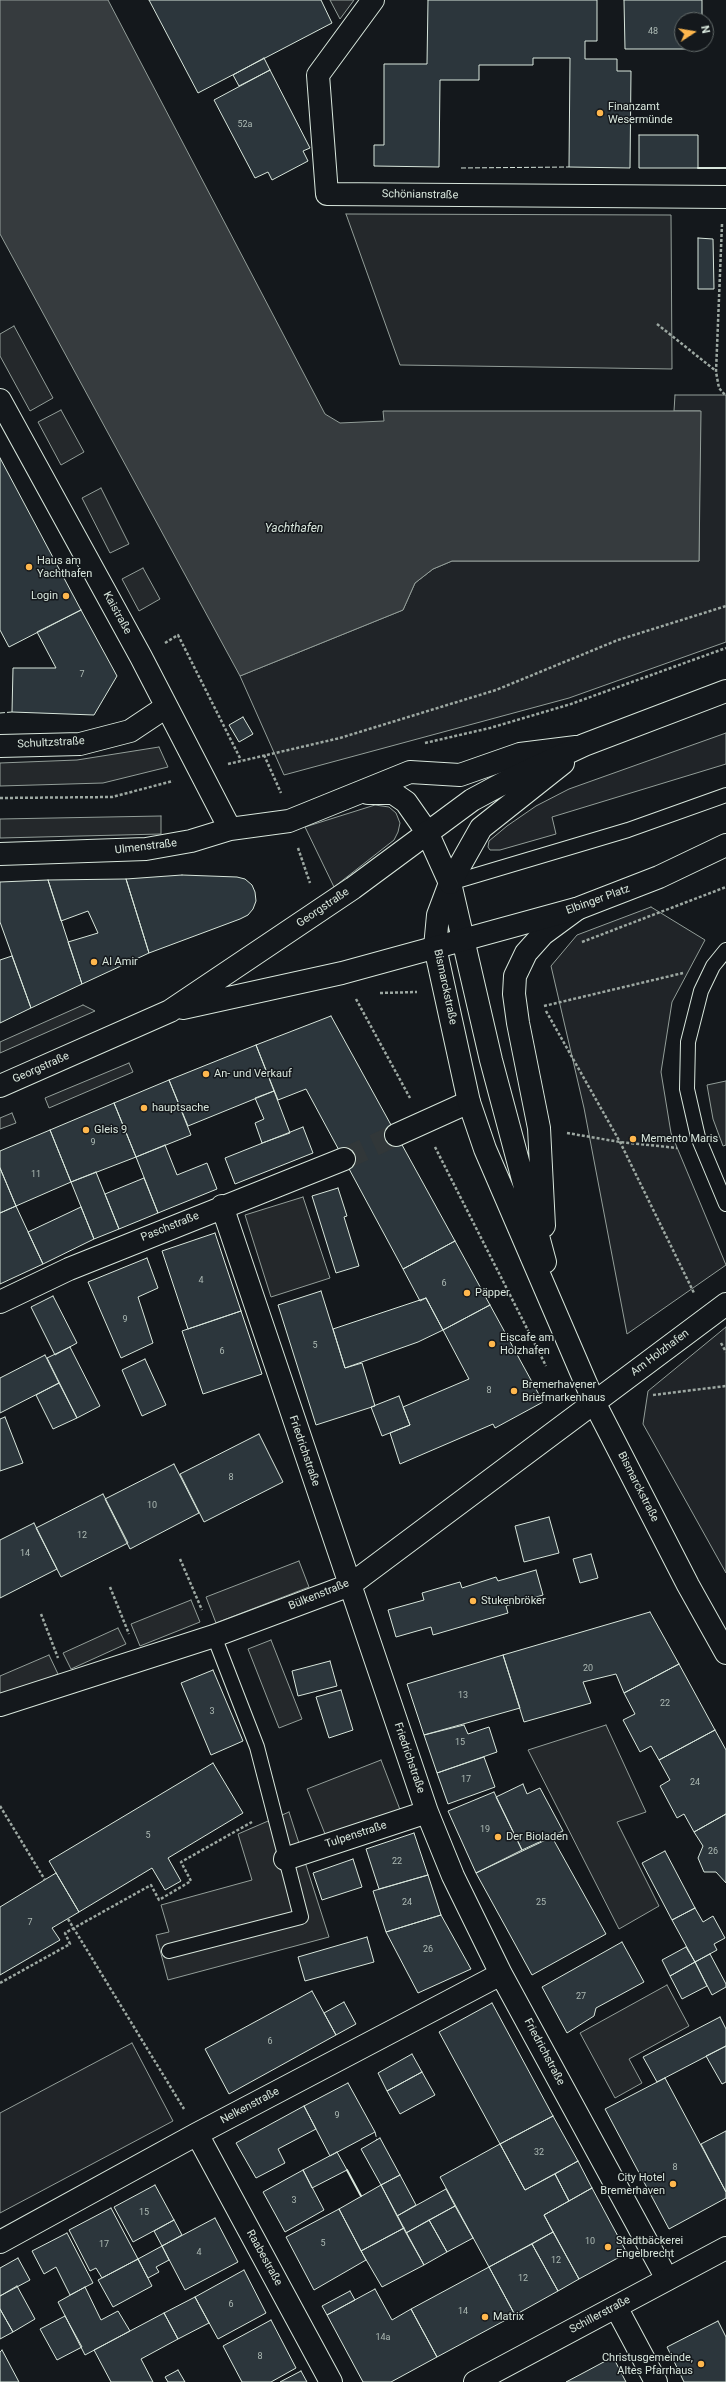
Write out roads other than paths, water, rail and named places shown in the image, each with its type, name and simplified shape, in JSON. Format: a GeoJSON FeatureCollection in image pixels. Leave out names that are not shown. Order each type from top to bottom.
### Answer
{"type":"FeatureCollection","features":[{"type":"Feature","properties":{"kind":"street","name":"Schönianstraße"},"geometry":{"type":"LineString","coordinates":[[373,0],[318,75],[327,194],[725,197]]}},
{"type":"Feature","properties":{"kind":"street","name":"Kaistraße"},"geometry":{"type":"LineString","coordinates":[[1,403],[140,658],[230,829]]}},
{"type":"Feature","properties":{"kind":"street"},"geometry":{"type":"LineString","coordinates":[[427,832],[479,796],[513,778],[584,746],[726,691]]}},
{"type":"Feature","properties":{"kind":"street","name":"Schultzstraße"},"geometry":{"type":"LineString","coordinates":[[0,746],[80,744],[130,731],[166,707]]}},
{"type":"Feature","properties":{"kind":"street"},"geometry":{"type":"LineString","coordinates":[[363,793],[410,772],[460,775],[520,754],[584,746]]}},
{"type":"Feature","properties":{"kind":"street"},"geometry":{"type":"LineString","coordinates":[[450,883],[481,828],[517,802],[584,746]]}},
{"type":"Feature","properties":{"kind":"street"},"geometry":{"type":"LineString","coordinates":[[363,793],[393,793],[406,802],[427,832],[450,883]]}},
{"type":"Feature","properties":{"kind":"street","name":"Ulmenstraße"},"geometry":{"type":"LineString","coordinates":[[0,854],[146,849],[192,841],[230,829],[290,821],[363,793]]}},
{"type":"Feature","properties":{"kind":"street","name":"Georgstraße"},"geometry":{"type":"LineString","coordinates":[[0,1086],[170,1011],[319,912],[427,832]]}},
{"type":"Feature","properties":{"kind":"street","name":"Elbinger Platz"},"geometry":{"type":"LineString","coordinates":[[464,941],[579,908],[659,877],[726,845]]}},
{"type":"Feature","properties":{"kind":"street","name":"Bismarckstraße"},"geometry":{"type":"LineString","coordinates":[[450,883],[490,1060],[544,1260],[557,1319]]}},
{"type":"Feature","properties":{"kind":"street","name":"Bismarckstraße"},"geometry":{"type":"LineString","coordinates":[[450,883],[438,914],[436,947],[470,1102],[485,1149],[594,1402],[684,1578],[726,1653]]}},
{"type":"Feature","properties":{"kind":"street","name":"Bismarckstraße"},"geometry":{"type":"LineString","coordinates":[[544,1260],[539,1128],[518,1023],[514,994],[515,976],[526,953],[544,934],[579,908]]}},
{"type":"Feature","properties":{"kind":"street","name":"Georgstraße"},"geometry":{"type":"LineString","coordinates":[[170,1011],[335,975],[436,947],[464,941]]}},
{"type":"Feature","properties":{"kind":"street"},"geometry":{"type":"LineString","coordinates":[[396,1135],[470,1102]]}},
{"type":"Feature","properties":{"kind":"street","name":"Paschstraße"},"geometry":{"type":"LineString","coordinates":[[0,1302],[69,1268],[222,1206],[344,1159]]}},
{"type":"Feature","properties":{"kind":"street","name":"Friedrichstraße"},"geometry":{"type":"LineString","coordinates":[[222,1206],[428,1812],[453,1876],[501,1974],[667,2279]]}},
{"type":"Feature","properties":{"kind":"street","name":"Am Holzhafen"},"geometry":{"type":"LineString","coordinates":[[594,1402],[726,1304]]}},
{"type":"Feature","properties":{"kind":"street","name":"Bülkenstraße"},"geometry":{"type":"LineString","coordinates":[[0,1706],[214,1636],[350,1584],[594,1402]]}},
{"type":"Feature","properties":{"kind":"street","name":"Tulpenstraße"},"geometry":{"type":"LineString","coordinates":[[286,1859],[428,1812]]}},
{"type":"Feature","properties":{"kind":"street","name":"Nelkenstraße"},"geometry":{"type":"LineString","coordinates":[[0,2242],[196,2134],[501,1974]]}},
{"type":"Feature","properties":{"kind":"street","name":"Raabestraße"},"geometry":{"type":"LineString","coordinates":[[196,2134],[331,2382]]}},
{"type":"Feature","properties":{"kind":"street","name":"Schillerstraße"},"geometry":{"type":"LineString","coordinates":[[475,2382],[726,2248]]}},
{"type":"Feature","properties":{"kind":"street"},"geometry":{"type":"LineString","coordinates":[[616,2307],[656,2382]]}},
{"type":"Feature","properties":{"kind":"lane"},"geometry":{"type":"LineString","coordinates":[[450,883],[628,830],[726,795]]}},
{"type":"Feature","properties":{"kind":"lane"},"geometry":{"type":"LineString","coordinates":[[726,950],[713,966],[700,991],[688,1042],[687,1089],[698,1137],[726,1204]]}},
{"type":"Feature","properties":{"kind":"lane"},"geometry":{"type":"LineString","coordinates":[[168,1951],[301,1917],[257,1747],[214,1636]]}},
{"type":"Feature","properties":{"kind":"water","name":"Yachthafen"},"geometry":{"type":"Polygon","coordinates":[[[0,0],[108,0],[325,414],[340,423],[384,421],[383,411],[701,411],[699,561],[452,561],[433,569],[415,583],[403,610],[240,676],[0,234],[0,0]]]}},
{"type":"Feature","properties":{"kind":"tunnel"},"geometry":{"type":"LineString","coordinates":[[344,1159],[396,1135]]}},
{"type":"Feature","properties":{"kind":"place","name":"Finanzamt Wesermünde"},"geometry":{"type":"Point","coordinates":[600,113]}},
{"type":"Feature","properties":{"kind":"place","name":"Haus am Yachthafen"},"geometry":{"type":"Point","coordinates":[29,567]}},
{"type":"Feature","properties":{"kind":"place","name":"Login"},"geometry":{"type":"Point","coordinates":[66,596]}},
{"type":"Feature","properties":{"kind":"place","name":"Al Amir"},"geometry":{"type":"Point","coordinates":[94,962]}},
{"type":"Feature","properties":{"kind":"place","name":"An- und Verkauf"},"geometry":{"type":"Point","coordinates":[206,1074]}},
{"type":"Feature","properties":{"kind":"place","name":"hauptsache"},"geometry":{"type":"Point","coordinates":[144,1108]}},
{"type":"Feature","properties":{"kind":"place","name":"Gleis 9"},"geometry":{"type":"Point","coordinates":[86,1130]}},
{"type":"Feature","properties":{"kind":"place","name":"Memento Maris"},"geometry":{"type":"Point","coordinates":[633,1139]}},
{"type":"Feature","properties":{"kind":"place","name":"Päpper"},"geometry":{"type":"Point","coordinates":[467,1293]}},
{"type":"Feature","properties":{"kind":"place","name":"Eiscafe am Holzhafen"},"geometry":{"type":"Point","coordinates":[492,1344]}},
{"type":"Feature","properties":{"kind":"place","name":"Bremerhavener Briefmarkenhaus"},"geometry":{"type":"Point","coordinates":[514,1391]}},
{"type":"Feature","properties":{"kind":"place","name":"Stukenbröker"},"geometry":{"type":"Point","coordinates":[473,1601]}},
{"type":"Feature","properties":{"kind":"place","name":"Der Bioladen"},"geometry":{"type":"Point","coordinates":[498,1837]}},
{"type":"Feature","properties":{"kind":"place","name":"City Hotel Bremerhaven"},"geometry":{"type":"Point","coordinates":[673,2184]}},
{"type":"Feature","properties":{"kind":"place","name":"Stadtbäckerei Engelbrecht"},"geometry":{"type":"Point","coordinates":[608,2247]}},
{"type":"Feature","properties":{"kind":"place","name":"Matrix"},"geometry":{"type":"Point","coordinates":[485,2317]}},
{"type":"Feature","properties":{"kind":"place","name":"Christusgemeinde, Altes Pfarrhaus"},"geometry":{"type":"Point","coordinates":[701,2364]}}]}
